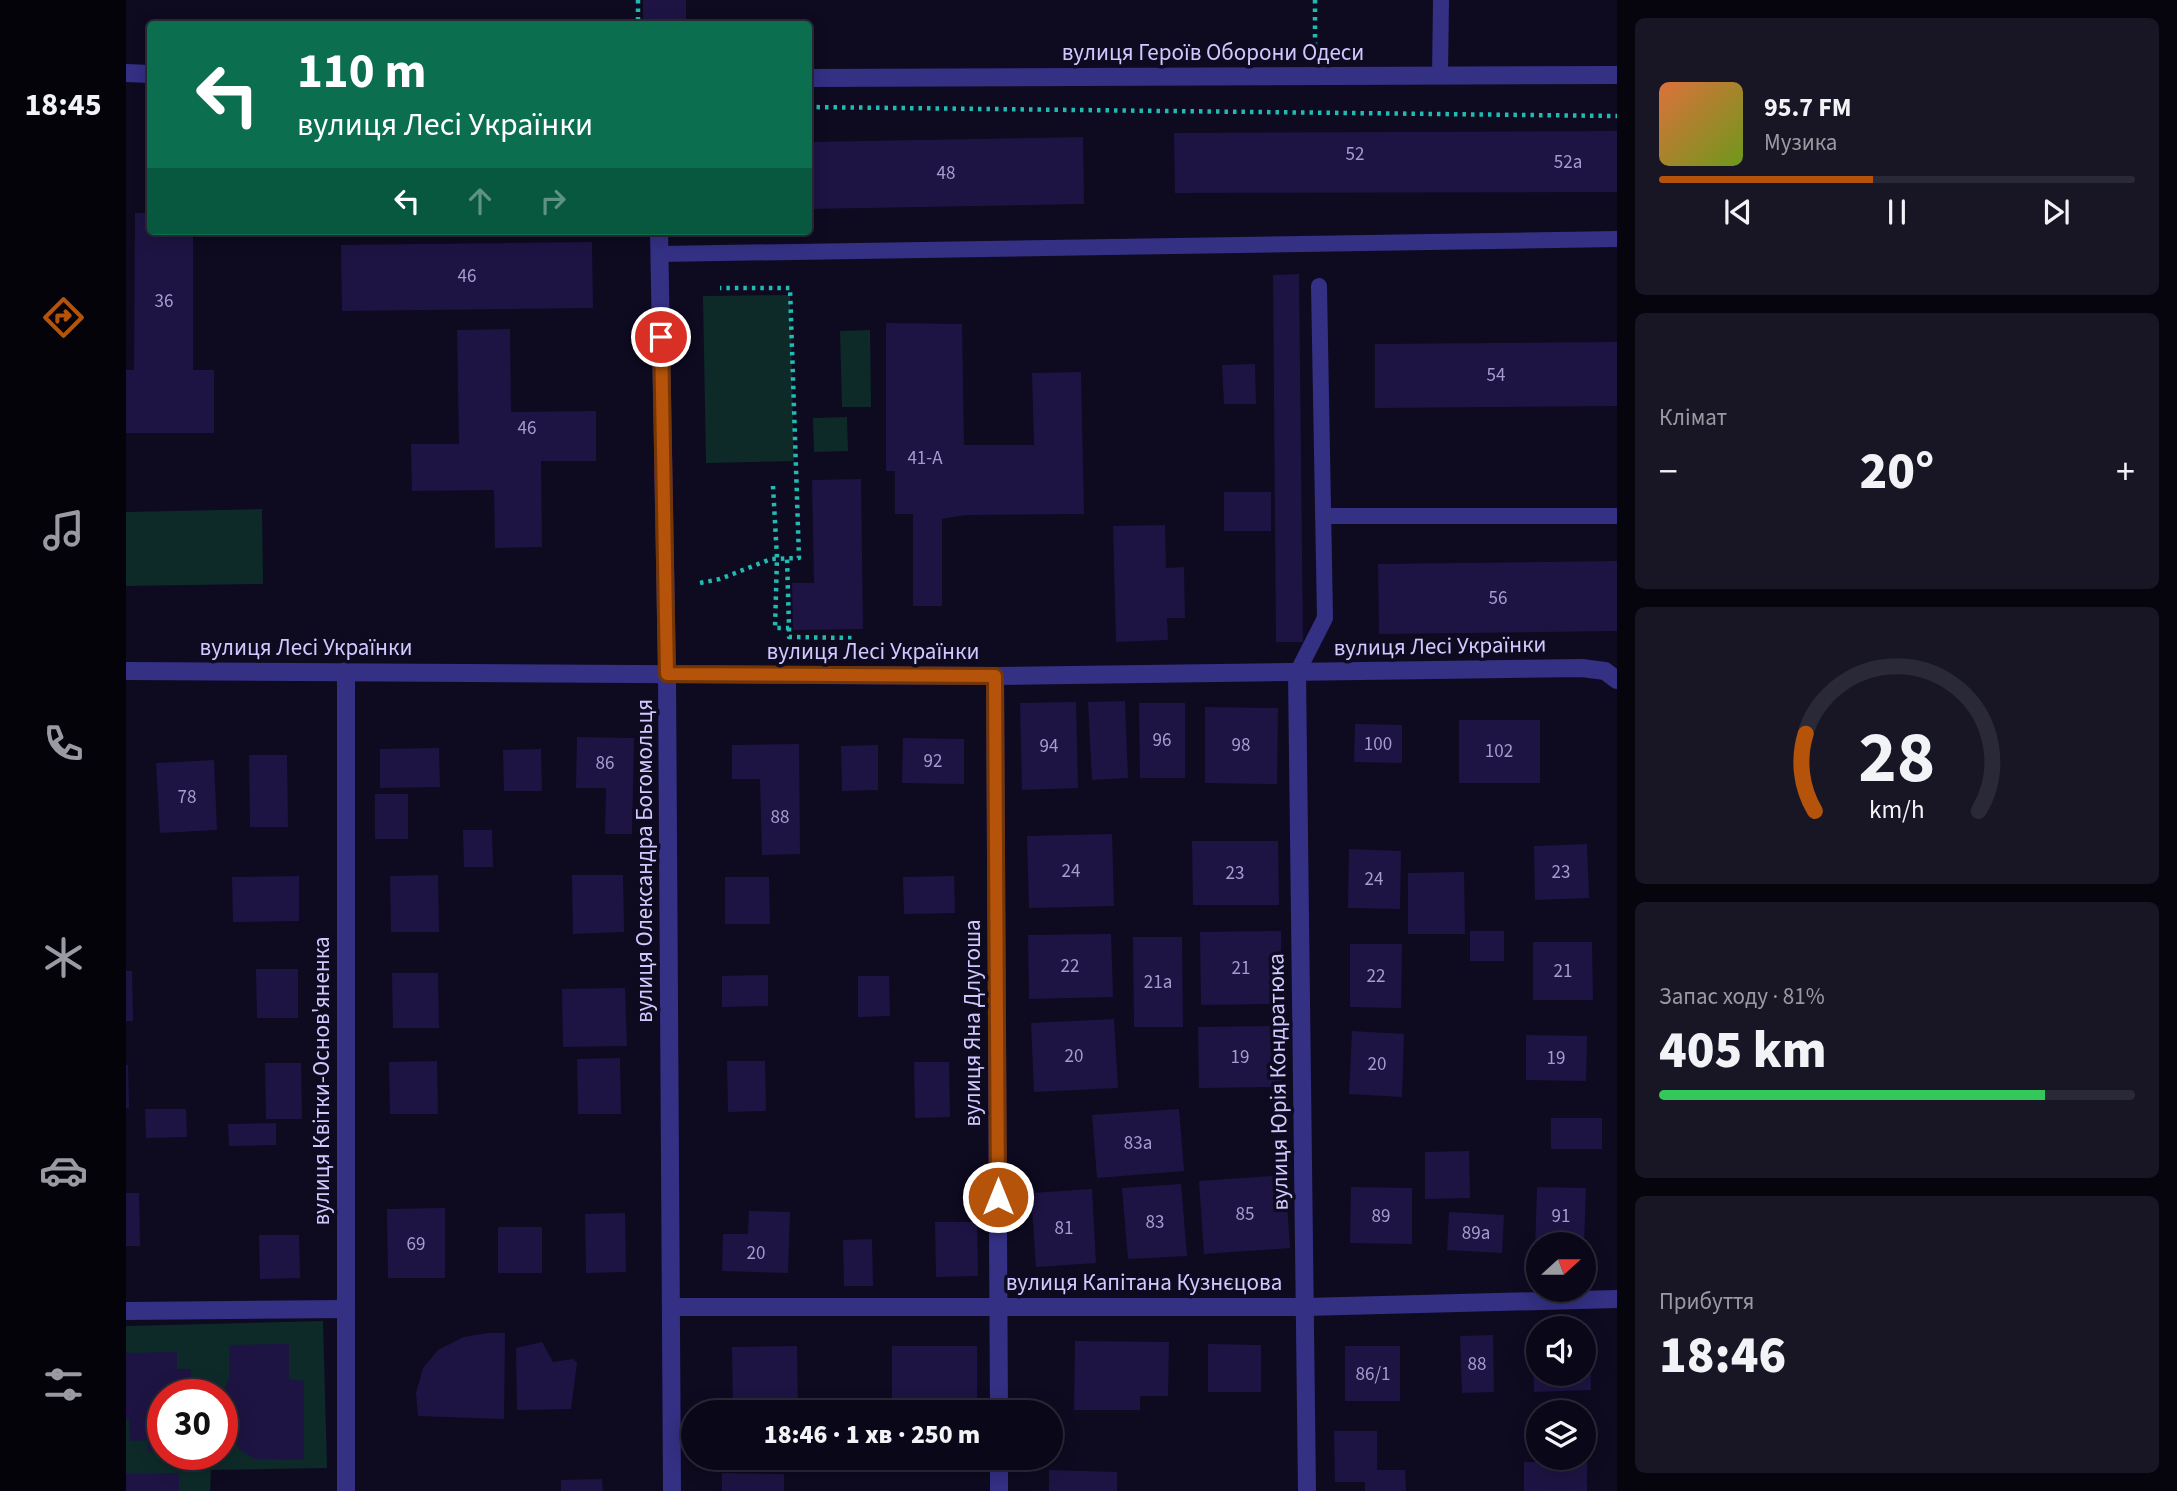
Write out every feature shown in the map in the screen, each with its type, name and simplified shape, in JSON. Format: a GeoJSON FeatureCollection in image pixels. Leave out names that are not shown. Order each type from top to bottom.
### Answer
{"type":"FeatureCollection","features":[{"type":"Feature","properties":{"kind":"street"},"geometry":{"type":"LineString","coordinates":[[126,74],[147,74]]}},
{"type":"Feature","properties":{"kind":"street","name":"вулиця Героїв Оборони Одеси"},"geometry":{"type":"LineString","coordinates":[[812,78],[1617,75]]}},
{"type":"Feature","properties":{"kind":"street","name":"вулиця Олександра Богомольця"},"geometry":{"type":"LineString","coordinates":[[659,235],[667,674],[672,1491]]}},
{"type":"Feature","properties":{"kind":"street","name":"вулиця Лесі Українки"},"geometry":{"type":"LineString","coordinates":[[126,671],[995,676],[1582,668],[1605,671],[1617,680]]}},
{"type":"Feature","properties":{"kind":"street","name":"вулиця Квітки-Основ'яненка"},"geometry":{"type":"LineString","coordinates":[[346,671],[346,1491]]}},
{"type":"Feature","properties":{"kind":"street","name":"вулиця Юрія Кондратюка"},"geometry":{"type":"LineString","coordinates":[[1297,673],[1307,1491]]}},
{"type":"Feature","properties":{"kind":"street","name":"вулиця Яна Длугоша"},"geometry":{"type":"LineString","coordinates":[[995,676],[999,1400]]}},
{"type":"Feature","properties":{"kind":"street","name":"вулиця Капітана Кузнєцова"},"geometry":{"type":"LineString","coordinates":[[671,1307],[1305,1307],[1617,1299]]}},
{"type":"Feature","properties":{"kind":"street"},"geometry":{"type":"LineString","coordinates":[[126,1311],[346,1309]]}},
{"type":"Feature","properties":{"kind":"street"},"geometry":{"type":"LineString","coordinates":[[999,1470],[999,1491]]}},
{"type":"Feature","properties":{"kind":"lane"},"geometry":{"type":"LineString","coordinates":[[1440,76],[1441,0]]}},
{"type":"Feature","properties":{"kind":"lane"},"geometry":{"type":"LineString","coordinates":[[660,254],[1617,239]]}},
{"type":"Feature","properties":{"kind":"lane"},"geometry":{"type":"LineString","coordinates":[[1297,673],[1325,618],[1319,286]]}},
{"type":"Feature","properties":{"kind":"lane"},"geometry":{"type":"LineString","coordinates":[[1323,516],[1617,516]]}},
{"type":"Feature","properties":{"kind":"path"},"geometry":{"type":"LineString","coordinates":[[638,0],[638,21]]}},
{"type":"Feature","properties":{"kind":"path"},"geometry":{"type":"LineString","coordinates":[[1315,0],[1315,76]]}},
{"type":"Feature","properties":{"kind":"path"},"geometry":{"type":"LineString","coordinates":[[812,107],[1617,116]]}},
{"type":"Feature","properties":{"kind":"path"},"geometry":{"type":"LineString","coordinates":[[700,583],[720,579],[776,558],[799,558],[790,288],[720,288]]}},
{"type":"Feature","properties":{"kind":"path"},"geometry":{"type":"LineString","coordinates":[[773,485],[775,628],[789,628]]}},
{"type":"Feature","properties":{"kind":"path"},"geometry":{"type":"LineString","coordinates":[[787,558],[789,637],[855,638]]}},
{"type":"Feature","properties":{"kind":"green space"},"geometry":{"type":"Polygon","coordinates":[[[790,295],[794,461],[706,463],[703,296],[790,295]]]}},
{"type":"Feature","properties":{"kind":"green space"},"geometry":{"type":"Polygon","coordinates":[[[870,330],[871,407],[842,407],[840,331],[870,330]]]}},
{"type":"Feature","properties":{"kind":"green space"},"geometry":{"type":"Polygon","coordinates":[[[847,417],[848,451],[814,452],[813,418],[847,417]]]}},
{"type":"Feature","properties":{"kind":"green space"},"geometry":{"type":"Polygon","coordinates":[[[262,509],[263,584],[126,586],[126,512],[262,509]]]}},
{"type":"Feature","properties":{"kind":"green space"},"geometry":{"type":"Polygon","coordinates":[[[323,1321],[327,1468],[238,1470],[238,1379],[147,1379],[147,1470],[211,1470],[210,1491],[126,1491],[126,1326],[323,1321]]]}},
{"type":"Feature","properties":{"kind":"building"},"geometry":{"type":"Polygon","coordinates":[[[643,0],[686,0],[686,21],[643,21],[643,0]]]}},
{"type":"Feature","properties":{"kind":"building"},"geometry":{"type":"Polygon","coordinates":[[[1617,131],[1617,192],[1175,193],[1174,133],[1617,131]]]}},
{"type":"Feature","properties":{"kind":"building"},"geometry":{"type":"Polygon","coordinates":[[[1083,137],[1084,204],[812,209],[812,142],[1083,137]]]}},
{"type":"Feature","properties":{"kind":"building"},"geometry":{"type":"Polygon","coordinates":[[[135,213],[147,213],[147,235],[193,235],[193,370],[214,370],[214,433],[126,433],[126,370],[134,370],[135,213]]]}},
{"type":"Feature","properties":{"kind":"building"},"geometry":{"type":"Polygon","coordinates":[[[592,242],[593,308],[342,311],[341,245],[592,242]]]}},
{"type":"Feature","properties":{"kind":"building"},"geometry":{"type":"Polygon","coordinates":[[[1299,274],[1303,642],[1276,642],[1273,275],[1299,274]]]}},
{"type":"Feature","properties":{"kind":"building"},"geometry":{"type":"Polygon","coordinates":[[[886,323],[962,324],[964,445],[1034,445],[1032,373],[1081,372],[1084,514],[965,515],[942,519],[942,606],[913,606],[913,514],[895,514],[895,471],[886,471],[886,323]]]}},
{"type":"Feature","properties":{"kind":"building"},"geometry":{"type":"Polygon","coordinates":[[[510,329],[511,412],[596,411],[596,461],[541,461],[542,547],[495,548],[494,490],[412,491],[411,444],[459,444],[457,330],[510,329]]]}},
{"type":"Feature","properties":{"kind":"building"},"geometry":{"type":"Polygon","coordinates":[[[1617,342],[1617,406],[1375,408],[1375,344],[1617,342]]]}},
{"type":"Feature","properties":{"kind":"building"},"geometry":{"type":"Polygon","coordinates":[[[1255,364],[1256,404],[1224,404],[1222,365],[1255,364]]]}},
{"type":"Feature","properties":{"kind":"building"},"geometry":{"type":"Polygon","coordinates":[[[861,479],[863,629],[793,630],[792,583],[814,583],[812,480],[861,479]]]}},
{"type":"Feature","properties":{"kind":"building"},"geometry":{"type":"Polygon","coordinates":[[[1224,492],[1271,492],[1271,531],[1224,531],[1224,492]]]}},
{"type":"Feature","properties":{"kind":"building"},"geometry":{"type":"Polygon","coordinates":[[[1165,525],[1166,568],[1184,567],[1185,618],[1167,618],[1168,640],[1116,642],[1113,526],[1165,525]]]}},
{"type":"Feature","properties":{"kind":"building"},"geometry":{"type":"Polygon","coordinates":[[[1617,561],[1617,631],[1379,634],[1378,564],[1617,561]]]}},
{"type":"Feature","properties":{"kind":"building"},"geometry":{"type":"Polygon","coordinates":[[[1125,701],[1128,778],[1092,780],[1088,702],[1125,701]]]}},
{"type":"Feature","properties":{"kind":"building"},"geometry":{"type":"Polygon","coordinates":[[[1076,702],[1078,788],[1022,790],[1020,703],[1076,702]]]}},
{"type":"Feature","properties":{"kind":"building"},"geometry":{"type":"Polygon","coordinates":[[[1139,703],[1185,703],[1185,778],[1140,778],[1139,703]]]}},
{"type":"Feature","properties":{"kind":"building"},"geometry":{"type":"Polygon","coordinates":[[[1205,707],[1278,708],[1277,784],[1205,783],[1205,707]]]}},
{"type":"Feature","properties":{"kind":"building"},"geometry":{"type":"Polygon","coordinates":[[[1459,720],[1540,720],[1540,783],[1459,783],[1459,720]]]}},
{"type":"Feature","properties":{"kind":"building"},"geometry":{"type":"Polygon","coordinates":[[[1355,724],[1402,725],[1402,763],[1354,762],[1355,724]]]}},
{"type":"Feature","properties":{"kind":"building"},"geometry":{"type":"Polygon","coordinates":[[[577,737],[634,738],[632,834],[605,834],[606,788],[576,788],[577,737]]]}},
{"type":"Feature","properties":{"kind":"building"},"geometry":{"type":"Polygon","coordinates":[[[903,738],[964,739],[964,784],[902,783],[903,738]]]}},
{"type":"Feature","properties":{"kind":"building"},"geometry":{"type":"Polygon","coordinates":[[[799,744],[800,854],[762,855],[760,779],[732,779],[732,745],[799,744]]]}},
{"type":"Feature","properties":{"kind":"building"},"geometry":{"type":"Polygon","coordinates":[[[878,745],[878,790],[842,791],[841,746],[878,745]]]}},
{"type":"Feature","properties":{"kind":"building"},"geometry":{"type":"Polygon","coordinates":[[[439,748],[440,787],[380,788],[380,749],[439,748]]]}},
{"type":"Feature","properties":{"kind":"building"},"geometry":{"type":"Polygon","coordinates":[[[541,749],[542,791],[504,791],[503,750],[541,749]]]}},
{"type":"Feature","properties":{"kind":"building"},"geometry":{"type":"Polygon","coordinates":[[[249,755],[287,755],[288,827],[250,827],[249,755]]]}},
{"type":"Feature","properties":{"kind":"building"},"geometry":{"type":"Polygon","coordinates":[[[214,760],[217,830],[160,833],[156,763],[214,760]]]}},
{"type":"Feature","properties":{"kind":"building"},"geometry":{"type":"Polygon","coordinates":[[[375,794],[408,794],[408,839],[375,839],[375,794]]]}},
{"type":"Feature","properties":{"kind":"building"},"geometry":{"type":"Polygon","coordinates":[[[463,830],[492,830],[493,867],[464,867],[463,830]]]}},
{"type":"Feature","properties":{"kind":"building"},"geometry":{"type":"Polygon","coordinates":[[[1112,834],[1114,906],[1029,908],[1027,836],[1112,834]]]}},
{"type":"Feature","properties":{"kind":"building"},"geometry":{"type":"Polygon","coordinates":[[[1192,841],[1278,841],[1279,905],[1193,905],[1192,841]]]}},
{"type":"Feature","properties":{"kind":"building"},"geometry":{"type":"Polygon","coordinates":[[[1587,844],[1589,898],[1535,900],[1534,846],[1587,844]]]}},
{"type":"Feature","properties":{"kind":"building"},"geometry":{"type":"Polygon","coordinates":[[[1349,849],[1401,851],[1400,909],[1348,908],[1349,849]]]}},
{"type":"Feature","properties":{"kind":"building"},"geometry":{"type":"Polygon","coordinates":[[[1464,872],[1465,934],[1408,934],[1408,873],[1464,872]]]}},
{"type":"Feature","properties":{"kind":"building"},"geometry":{"type":"Polygon","coordinates":[[[438,875],[439,932],[391,932],[390,876],[438,875]]]}},
{"type":"Feature","properties":{"kind":"building"},"geometry":{"type":"Polygon","coordinates":[[[572,875],[623,875],[624,932],[573,934],[572,875]]]}},
{"type":"Feature","properties":{"kind":"building"},"geometry":{"type":"Polygon","coordinates":[[[299,876],[299,921],[233,922],[232,877],[299,876]]]}},
{"type":"Feature","properties":{"kind":"building"},"geometry":{"type":"Polygon","coordinates":[[[954,876],[955,913],[904,914],[903,877],[954,876]]]}},
{"type":"Feature","properties":{"kind":"building"},"geometry":{"type":"Polygon","coordinates":[[[725,877],[769,877],[770,924],[725,924],[725,877]]]}},
{"type":"Feature","properties":{"kind":"building"},"geometry":{"type":"Polygon","coordinates":[[[1281,931],[1281,1004],[1201,1005],[1200,932],[1281,931]]]}},
{"type":"Feature","properties":{"kind":"building"},"geometry":{"type":"Polygon","coordinates":[[[1470,931],[1504,931],[1504,961],[1470,961],[1470,931]]]}},
{"type":"Feature","properties":{"kind":"building"},"geometry":{"type":"Polygon","coordinates":[[[1111,934],[1113,997],[1029,999],[1028,935],[1111,934]]]}},
{"type":"Feature","properties":{"kind":"building"},"geometry":{"type":"Polygon","coordinates":[[[1133,937],[1182,937],[1183,1027],[1134,1027],[1133,937]]]}},
{"type":"Feature","properties":{"kind":"building"},"geometry":{"type":"Polygon","coordinates":[[[1533,942],[1592,942],[1593,1000],[1533,1000],[1533,942]]]}},
{"type":"Feature","properties":{"kind":"building"},"geometry":{"type":"Polygon","coordinates":[[[1350,944],[1402,944],[1401,1008],[1350,1007],[1350,944]]]}},
{"type":"Feature","properties":{"kind":"building"},"geometry":{"type":"Polygon","coordinates":[[[256,969],[298,969],[298,1018],[257,1018],[256,969]]]}},
{"type":"Feature","properties":{"kind":"building"},"geometry":{"type":"Polygon","coordinates":[[[126,971],[132,971],[133,1021],[126,1021],[126,971]]]}},
{"type":"Feature","properties":{"kind":"building"},"geometry":{"type":"Polygon","coordinates":[[[392,973],[438,973],[439,1028],[393,1028],[392,973]]]}},
{"type":"Feature","properties":{"kind":"building"},"geometry":{"type":"Polygon","coordinates":[[[768,975],[768,1006],[722,1007],[722,976],[768,975]]]}},
{"type":"Feature","properties":{"kind":"building"},"geometry":{"type":"Polygon","coordinates":[[[858,976],[889,976],[890,1016],[858,1017],[858,976]]]}},
{"type":"Feature","properties":{"kind":"building"},"geometry":{"type":"Polygon","coordinates":[[[625,988],[627,1046],[563,1047],[562,989],[625,988]]]}},
{"type":"Feature","properties":{"kind":"building"},"geometry":{"type":"Polygon","coordinates":[[[1114,1019],[1118,1088],[1034,1092],[1031,1023],[1114,1019]]]}},
{"type":"Feature","properties":{"kind":"building"},"geometry":{"type":"Polygon","coordinates":[[[1281,1026],[1281,1087],[1199,1088],[1198,1027],[1281,1026]]]}},
{"type":"Feature","properties":{"kind":"building"},"geometry":{"type":"Polygon","coordinates":[[[1352,1031],[1404,1034],[1402,1097],[1349,1094],[1352,1031]]]}},
{"type":"Feature","properties":{"kind":"building"},"geometry":{"type":"Polygon","coordinates":[[[1526,1035],[1587,1036],[1586,1081],[1526,1080],[1526,1035]]]}},
{"type":"Feature","properties":{"kind":"building"},"geometry":{"type":"Polygon","coordinates":[[[620,1058],[621,1114],[578,1114],[577,1059],[620,1058]]]}},
{"type":"Feature","properties":{"kind":"building"},"geometry":{"type":"Polygon","coordinates":[[[437,1061],[438,1114],[390,1114],[389,1062],[437,1061]]]}},
{"type":"Feature","properties":{"kind":"building"},"geometry":{"type":"Polygon","coordinates":[[[727,1061],[765,1061],[766,1111],[728,1112],[727,1061]]]}},
{"type":"Feature","properties":{"kind":"building"},"geometry":{"type":"Polygon","coordinates":[[[914,1062],[949,1062],[950,1117],[915,1118],[914,1062]]]}},
{"type":"Feature","properties":{"kind":"building"},"geometry":{"type":"Polygon","coordinates":[[[265,1063],[301,1063],[302,1119],[266,1119],[265,1063]]]}},
{"type":"Feature","properties":{"kind":"building"},"geometry":{"type":"Polygon","coordinates":[[[128,1065],[129,1108],[126,1108],[128,1065]]]}},
{"type":"Feature","properties":{"kind":"building"},"geometry":{"type":"Polygon","coordinates":[[[145,1109],[186,1109],[187,1137],[146,1138],[145,1109]]]}},
{"type":"Feature","properties":{"kind":"building"},"geometry":{"type":"Polygon","coordinates":[[[1179,1109],[1184,1171],[1097,1178],[1092,1115],[1179,1109]]]}},
{"type":"Feature","properties":{"kind":"building"},"geometry":{"type":"Polygon","coordinates":[[[1551,1118],[1602,1118],[1602,1149],[1551,1149],[1551,1118]]]}},
{"type":"Feature","properties":{"kind":"building"},"geometry":{"type":"Polygon","coordinates":[[[276,1123],[276,1145],[229,1146],[228,1124],[276,1123]]]}},
{"type":"Feature","properties":{"kind":"building"},"geometry":{"type":"Polygon","coordinates":[[[1469,1151],[1470,1198],[1425,1199],[1425,1152],[1469,1151]]]}},
{"type":"Feature","properties":{"kind":"building"},"geometry":{"type":"Polygon","coordinates":[[[1285,1175],[1290,1248],[1204,1254],[1199,1181],[1285,1175]]]}},
{"type":"Feature","properties":{"kind":"building"},"geometry":{"type":"Polygon","coordinates":[[[1181,1184],[1187,1256],[1128,1259],[1122,1188],[1181,1184]]]}},
{"type":"Feature","properties":{"kind":"building"},"geometry":{"type":"Polygon","coordinates":[[[1351,1187],[1412,1188],[1412,1244],[1350,1243],[1351,1187]]]}},
{"type":"Feature","properties":{"kind":"building"},"geometry":{"type":"Polygon","coordinates":[[[1537,1187],[1586,1188],[1584,1232],[1536,1232],[1537,1187]]]}},
{"type":"Feature","properties":{"kind":"building"},"geometry":{"type":"Polygon","coordinates":[[[1092,1189],[1096,1263],[1036,1267],[1031,1193],[1092,1189]]]}},
{"type":"Feature","properties":{"kind":"building"},"geometry":{"type":"Polygon","coordinates":[[[126,1193],[139,1193],[140,1246],[126,1246],[126,1193]]]}},
{"type":"Feature","properties":{"kind":"building"},"geometry":{"type":"Polygon","coordinates":[[[445,1208],[445,1278],[388,1278],[387,1209],[445,1208]]]}},
{"type":"Feature","properties":{"kind":"building"},"geometry":{"type":"Polygon","coordinates":[[[749,1211],[790,1212],[788,1273],[722,1271],[723,1234],[748,1234],[749,1211]]]}},
{"type":"Feature","properties":{"kind":"building"},"geometry":{"type":"Polygon","coordinates":[[[1449,1212],[1504,1215],[1502,1253],[1447,1250],[1449,1212]]]}},
{"type":"Feature","properties":{"kind":"building"},"geometry":{"type":"Polygon","coordinates":[[[625,1213],[626,1272],[586,1273],[585,1214],[625,1213]]]}},
{"type":"Feature","properties":{"kind":"building"},"geometry":{"type":"Polygon","coordinates":[[[935,1222],[977,1222],[978,1276],[936,1277],[935,1222]]]}},
{"type":"Feature","properties":{"kind":"building"},"geometry":{"type":"Polygon","coordinates":[[[498,1227],[542,1227],[542,1273],[498,1273],[498,1227]]]}},
{"type":"Feature","properties":{"kind":"building"},"geometry":{"type":"Polygon","coordinates":[[[259,1235],[299,1235],[300,1278],[260,1279],[259,1235]]]}},
{"type":"Feature","properties":{"kind":"building"},"geometry":{"type":"Polygon","coordinates":[[[872,1239],[873,1286],[844,1286],[843,1240],[872,1239]]]}},
{"type":"Feature","properties":{"kind":"building"},"geometry":{"type":"Polygon","coordinates":[[[505,1333],[504,1419],[418,1416],[416,1393],[423,1368],[438,1350],[464,1337],[505,1333]]]}},
{"type":"Feature","properties":{"kind":"building"},"geometry":{"type":"Polygon","coordinates":[[[1493,1335],[1494,1392],[1462,1393],[1460,1336],[1493,1335]]]}},
{"type":"Feature","properties":{"kind":"building"},"geometry":{"type":"Polygon","coordinates":[[[1075,1341],[1169,1342],[1168,1396],[1140,1396],[1140,1410],[1074,1410],[1075,1341]]]}},
{"type":"Feature","properties":{"kind":"building"},"geometry":{"type":"Polygon","coordinates":[[[542,1342],[553,1362],[573,1359],[577,1363],[571,1409],[517,1410],[516,1348],[542,1342]]]}},
{"type":"Feature","properties":{"kind":"building"},"geometry":{"type":"Polygon","coordinates":[[[289,1344],[289,1379],[304,1381],[304,1460],[255,1459],[240,1450],[238,1379],[229,1379],[229,1345],[289,1344]]]}},
{"type":"Feature","properties":{"kind":"building"},"geometry":{"type":"Polygon","coordinates":[[[1208,1344],[1261,1345],[1261,1392],[1208,1392],[1208,1344]]]}},
{"type":"Feature","properties":{"kind":"building"},"geometry":{"type":"Polygon","coordinates":[[[797,1346],[798,1400],[733,1400],[732,1347],[797,1346]]]}},
{"type":"Feature","properties":{"kind":"building"},"geometry":{"type":"Polygon","coordinates":[[[892,1346],[977,1346],[977,1400],[892,1400],[892,1346]]]}},
{"type":"Feature","properties":{"kind":"building"},"geometry":{"type":"Polygon","coordinates":[[[1345,1346],[1400,1346],[1400,1401],[1345,1401],[1345,1346]]]}},
{"type":"Feature","properties":{"kind":"building"},"geometry":{"type":"Polygon","coordinates":[[[177,1352],[177,1369],[191,1369],[191,1379],[147,1379],[147,1440],[130,1441],[129,1419],[126,1419],[126,1353],[177,1352]]]}},
{"type":"Feature","properties":{"kind":"building"},"geometry":{"type":"Polygon","coordinates":[[[1534,1386],[1591,1386],[1591,1390],[1534,1392],[1534,1386]]]}},
{"type":"Feature","properties":{"kind":"building"},"geometry":{"type":"Polygon","coordinates":[[[1334,1431],[1377,1431],[1377,1470],[1405,1470],[1406,1491],[1365,1491],[1365,1482],[1335,1482],[1334,1431]]]}},
{"type":"Feature","properties":{"kind":"building"},"geometry":{"type":"Polygon","coordinates":[[[1524,1462],[1526,1470],[1587,1470],[1587,1491],[1524,1491],[1524,1462]]]}},
{"type":"Feature","properties":{"kind":"building"},"geometry":{"type":"Polygon","coordinates":[[[1049,1470],[1117,1472],[1117,1491],[1049,1491],[1049,1470]]]}},
{"type":"Feature","properties":{"kind":"building"},"geometry":{"type":"Polygon","coordinates":[[[179,1473],[179,1491],[126,1491],[126,1474],[179,1473]]]}},
{"type":"Feature","properties":{"kind":"building"},"geometry":{"type":"Polygon","coordinates":[[[722,1473],[784,1474],[784,1491],[722,1491],[722,1473]]]}},
{"type":"Feature","properties":{"kind":"building"},"geometry":{"type":"Polygon","coordinates":[[[602,1479],[603,1491],[561,1491],[561,1480],[602,1479]]]}},
{"type":"Feature","properties":{"kind":"route"},"geometry":{"type":"LineString","coordinates":[[661,337],[667,674],[995,676],[998,1197]]}}]}
